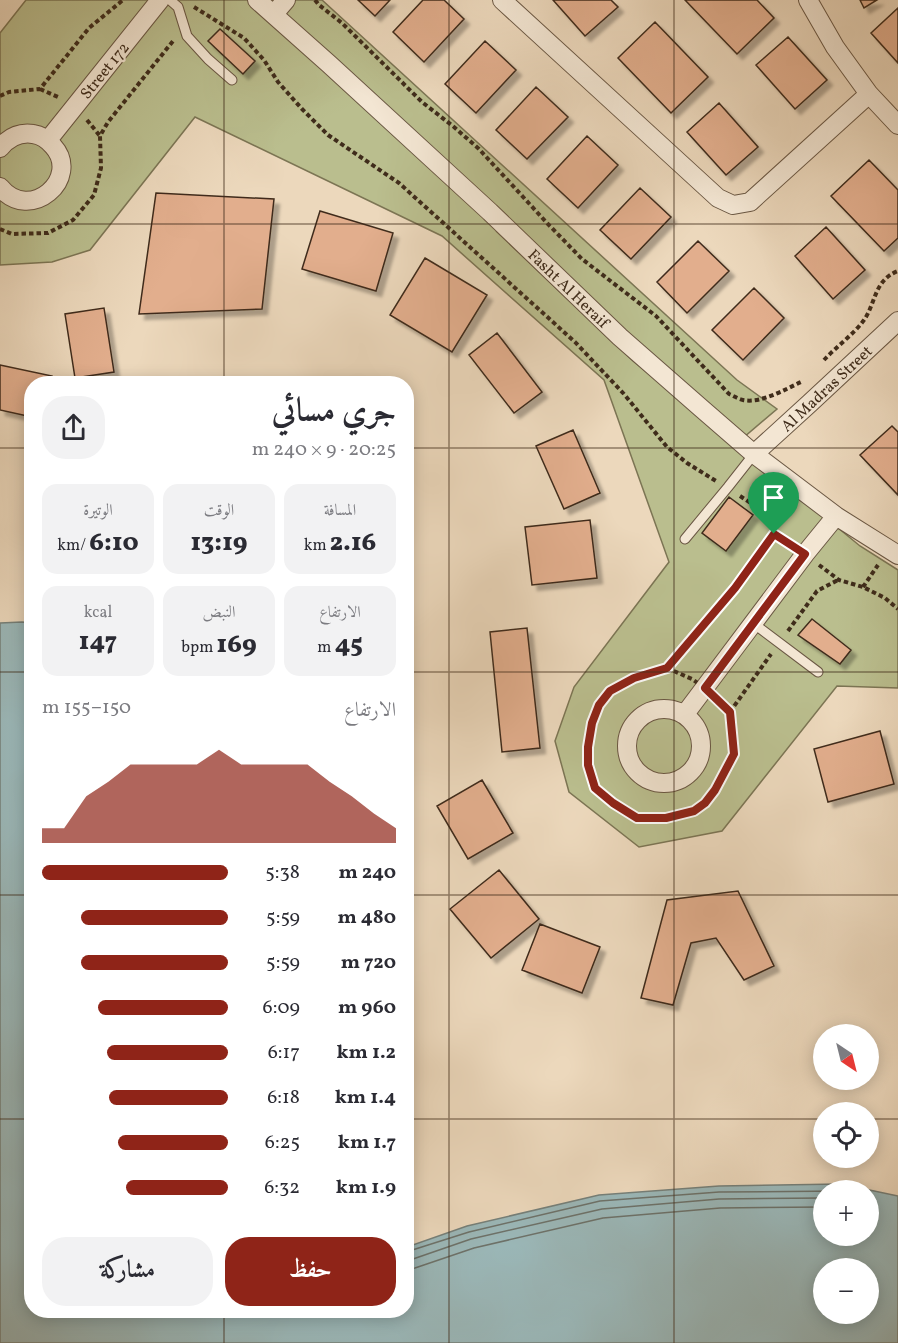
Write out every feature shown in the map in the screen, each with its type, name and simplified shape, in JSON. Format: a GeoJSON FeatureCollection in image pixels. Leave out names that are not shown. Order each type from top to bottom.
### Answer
{"type":"FeatureCollection","features":[{"type":"Feature","properties":{"kind":"street","name":"Street 172"},"geometry":{"type":"LineString","coordinates":[[48,140],[160,0]]}},
{"type":"Feature","properties":{"kind":"street","name":"Fasht Al Heraif"},"geometry":{"type":"LineString","coordinates":[[257,0],[280,7],[620,337],[754,454],[836,516],[894,553]]}},
{"type":"Feature","properties":{"kind":"street"},"geometry":{"type":"LineString","coordinates":[[501,0],[718,198],[733,205],[750,202],[869,94]]}},
{"type":"Feature","properties":{"kind":"street"},"geometry":{"type":"LineString","coordinates":[[808,0],[835,47],[869,94],[898,125]]}},
{"type":"Feature","properties":{"kind":"street"},"geometry":{"type":"LineString","coordinates":[[0,147],[15,135],[26,133],[38,135],[48,140],[55,148],[60,158],[61,169],[59,179],[53,189],[45,196],[35,200],[24,201],[14,198],[0,187]]}},
{"type":"Feature","properties":{"kind":"street","name":"Al Madras Street"},"geometry":{"type":"LineString","coordinates":[[754,454],[898,321]]}},
{"type":"Feature","properties":{"kind":"street"},"geometry":{"type":"LineString","coordinates":[[685,714],[836,516]]}},
{"type":"Feature","properties":{"kind":"street"},"geometry":{"type":"LineString","coordinates":[[664,708],[685,714],[699,731],[702,742],[701,754],[691,773],[670,783],[646,778],[631,764],[628,756],[626,739],[632,726],[653,710],[664,708]]}},
{"type":"Feature","properties":{"kind":"lane"},"geometry":{"type":"LineString","coordinates":[[170,0],[178,7],[187,36],[232,80]]}},
{"type":"Feature","properties":{"kind":"lane"},"geometry":{"type":"LineString","coordinates":[[685,539],[754,454]]}},
{"type":"Feature","properties":{"kind":"lane"},"geometry":{"type":"LineString","coordinates":[[753,623],[818,672]]}},
{"type":"Feature","properties":{"kind":"path"},"geometry":{"type":"LineString","coordinates":[[0,96],[9,92],[40,89],[89,28],[123,0]]}},
{"type":"Feature","properties":{"kind":"path"},"geometry":{"type":"LineString","coordinates":[[315,0],[342,23],[422,102],[479,149],[582,259],[656,316],[729,394],[742,400],[751,400],[774,395],[804,381]]}},
{"type":"Feature","properties":{"kind":"path"},"geometry":{"type":"LineString","coordinates":[[190,5],[244,38],[302,110],[328,135],[399,183],[575,342],[624,394],[667,447],[687,463],[728,487],[763,512],[770,519],[774,534],[839,580],[863,587],[885,598],[898,609]]}},
{"type":"Feature","properties":{"kind":"path"},"geometry":{"type":"LineString","coordinates":[[0,229],[12,234],[48,232],[73,220],[94,195],[101,168],[99,136],[198,9]]}},
{"type":"Feature","properties":{"kind":"path"},"geometry":{"type":"LineString","coordinates":[[818,366],[866,317],[880,284],[898,271]]}},
{"type":"Feature","properties":{"kind":"path"},"geometry":{"type":"LineString","coordinates":[[667,668],[692,679],[705,688],[730,712],[734,754],[715,790],[705,803],[694,811],[666,818],[637,818],[595,788],[588,765],[588,747],[592,723],[599,705],[610,691],[634,678],[667,668],[735,588],[774,534]]}},
{"type":"Feature","properties":{"kind":"path"},"geometry":{"type":"LineString","coordinates":[[863,587],[894,553]]}},
{"type":"Feature","properties":{"kind":"green space"},"geometry":{"type":"Polygon","coordinates":[[[26,0],[322,0],[737,380],[777,409],[736,444],[860,546],[898,570],[898,688],[837,686],[722,831],[639,847],[569,792],[555,741],[574,687],[669,562],[604,380],[442,236],[195,117],[90,250],[52,262],[0,265],[0,33],[26,0]],[[496,231],[633,361],[720,430],[496,231]]]}},
{"type":"Feature","properties":{"kind":"water"},"geometry":{"type":"Polygon","coordinates":[[[24,622],[24,1318],[414,1318],[414,1245],[467,1226],[599,1195],[719,1186],[813,1184],[813,1246],[879,1246],[879,1192],[898,1196],[898,1343],[0,1343],[0,623],[24,622]]]}},
{"type":"Feature","properties":{"kind":"building"},"geometry":{"type":"Polygon","coordinates":[[[358,0],[390,0],[375,16],[358,0]]]}},
{"type":"Feature","properties":{"kind":"building"},"geometry":{"type":"Polygon","coordinates":[[[423,0],[444,0],[464,19],[424,62],[393,32],[423,0]]]}},
{"type":"Feature","properties":{"kind":"building"},"geometry":{"type":"Polygon","coordinates":[[[553,0],[611,0],[618,7],[585,36],[553,0]]]}},
{"type":"Feature","properties":{"kind":"building"},"geometry":{"type":"Polygon","coordinates":[[[685,0],[757,0],[774,18],[737,54],[685,0]]]}},
{"type":"Feature","properties":{"kind":"building"},"geometry":{"type":"Polygon","coordinates":[[[860,0],[877,0],[864,8],[860,0]]]}},
{"type":"Feature","properties":{"kind":"building"},"geometry":{"type":"Polygon","coordinates":[[[898,8],[898,63],[871,33],[898,8]]]}},
{"type":"Feature","properties":{"kind":"building"},"geometry":{"type":"Polygon","coordinates":[[[655,22],[708,77],[671,113],[618,58],[655,22]]]}},
{"type":"Feature","properties":{"kind":"building"},"geometry":{"type":"Polygon","coordinates":[[[220,29],[255,61],[243,74],[208,41],[220,29]]]}},
{"type":"Feature","properties":{"kind":"building"},"geometry":{"type":"Polygon","coordinates":[[[788,37],[827,80],[795,109],[756,65],[788,37]]]}},
{"type":"Feature","properties":{"kind":"building"},"geometry":{"type":"Polygon","coordinates":[[[485,41],[516,70],[476,113],[445,84],[485,41]]]}},
{"type":"Feature","properties":{"kind":"building"},"geometry":{"type":"Polygon","coordinates":[[[536,87],[568,117],[527,159],[496,130],[536,87]]]}},
{"type":"Feature","properties":{"kind":"building"},"geometry":{"type":"Polygon","coordinates":[[[719,103],[758,147],[726,175],[687,132],[719,103]]]}},
{"type":"Feature","properties":{"kind":"building"},"geometry":{"type":"Polygon","coordinates":[[[587,136],[618,165],[578,208],[547,179],[587,136]]]}},
{"type":"Feature","properties":{"kind":"building"},"geometry":{"type":"Polygon","coordinates":[[[869,160],[898,190],[898,238],[884,251],[831,196],[869,160]]]}},
{"type":"Feature","properties":{"kind":"building"},"geometry":{"type":"Polygon","coordinates":[[[640,188],[671,217],[631,259],[600,230],[640,188]]]}},
{"type":"Feature","properties":{"kind":"building"},"geometry":{"type":"Polygon","coordinates":[[[156,193],[274,199],[262,309],[139,314],[156,193]]]}},
{"type":"Feature","properties":{"kind":"building"},"geometry":{"type":"Polygon","coordinates":[[[320,211],[393,233],[376,291],[302,269],[320,211]]]}},
{"type":"Feature","properties":{"kind":"building"},"geometry":{"type":"Polygon","coordinates":[[[826,227],[865,270],[833,299],[795,256],[826,227]]]}},
{"type":"Feature","properties":{"kind":"building"},"geometry":{"type":"Polygon","coordinates":[[[698,241],[729,271],[687,313],[657,282],[698,241]]]}},
{"type":"Feature","properties":{"kind":"building"},"geometry":{"type":"Polygon","coordinates":[[[425,258],[487,295],[452,352],[390,315],[425,258]]]}},
{"type":"Feature","properties":{"kind":"building"},"geometry":{"type":"Polygon","coordinates":[[[754,288],[784,318],[743,360],[712,330],[754,288]]]}},
{"type":"Feature","properties":{"kind":"building"},"geometry":{"type":"Polygon","coordinates":[[[104,308],[114,372],[75,376],[65,314],[104,308]]]}},
{"type":"Feature","properties":{"kind":"building"},"geometry":{"type":"Polygon","coordinates":[[[497,333],[542,392],[514,413],[469,355],[497,333]]]}},
{"type":"Feature","properties":{"kind":"building"},"geometry":{"type":"Polygon","coordinates":[[[0,365],[52,376],[24,376],[24,415],[0,410],[0,365]]]}},
{"type":"Feature","properties":{"kind":"building"},"geometry":{"type":"Polygon","coordinates":[[[892,426],[898,432],[898,495],[860,455],[892,426]]]}},
{"type":"Feature","properties":{"kind":"building"},"geometry":{"type":"Polygon","coordinates":[[[573,430],[600,493],[564,509],[536,446],[573,430]]]}},
{"type":"Feature","properties":{"kind":"building"},"geometry":{"type":"Polygon","coordinates":[[[729,497],[753,515],[726,551],[702,533],[729,497]]]}},
{"type":"Feature","properties":{"kind":"building"},"geometry":{"type":"Polygon","coordinates":[[[590,520],[597,578],[532,585],[525,527],[590,520]]]}},
{"type":"Feature","properties":{"kind":"building"},"geometry":{"type":"Polygon","coordinates":[[[812,619],[851,650],[840,664],[798,635],[812,619]]]}},
{"type":"Feature","properties":{"kind":"building"},"geometry":{"type":"Polygon","coordinates":[[[527,628],[540,748],[502,752],[490,632],[527,628]]]}},
{"type":"Feature","properties":{"kind":"building"},"geometry":{"type":"Polygon","coordinates":[[[880,731],[894,784],[828,802],[814,749],[880,731]]]}},
{"type":"Feature","properties":{"kind":"building"},"geometry":{"type":"Polygon","coordinates":[[[482,780],[513,833],[468,859],[437,806],[482,780]]]}},
{"type":"Feature","properties":{"kind":"building"},"geometry":{"type":"Polygon","coordinates":[[[499,870],[539,919],[491,958],[450,909],[499,870]]]}},
{"type":"Feature","properties":{"kind":"building"},"geometry":{"type":"Polygon","coordinates":[[[738,891],[774,966],[744,980],[716,938],[691,943],[673,1005],[641,998],[667,900],[738,891]]]}},
{"type":"Feature","properties":{"kind":"building"},"geometry":{"type":"Polygon","coordinates":[[[540,924],[600,947],[582,993],[522,970],[540,924]]]}},
{"type":"Feature","properties":{"kind":"route"},"geometry":{"type":"LineString","coordinates":[[774,534],[805,554],[705,688],[730,712],[734,754],[710,798],[694,811],[666,818],[637,818],[595,788],[590,774],[588,747],[592,723],[599,705],[610,691],[634,678],[667,668],[735,588],[774,534]]}}]}
